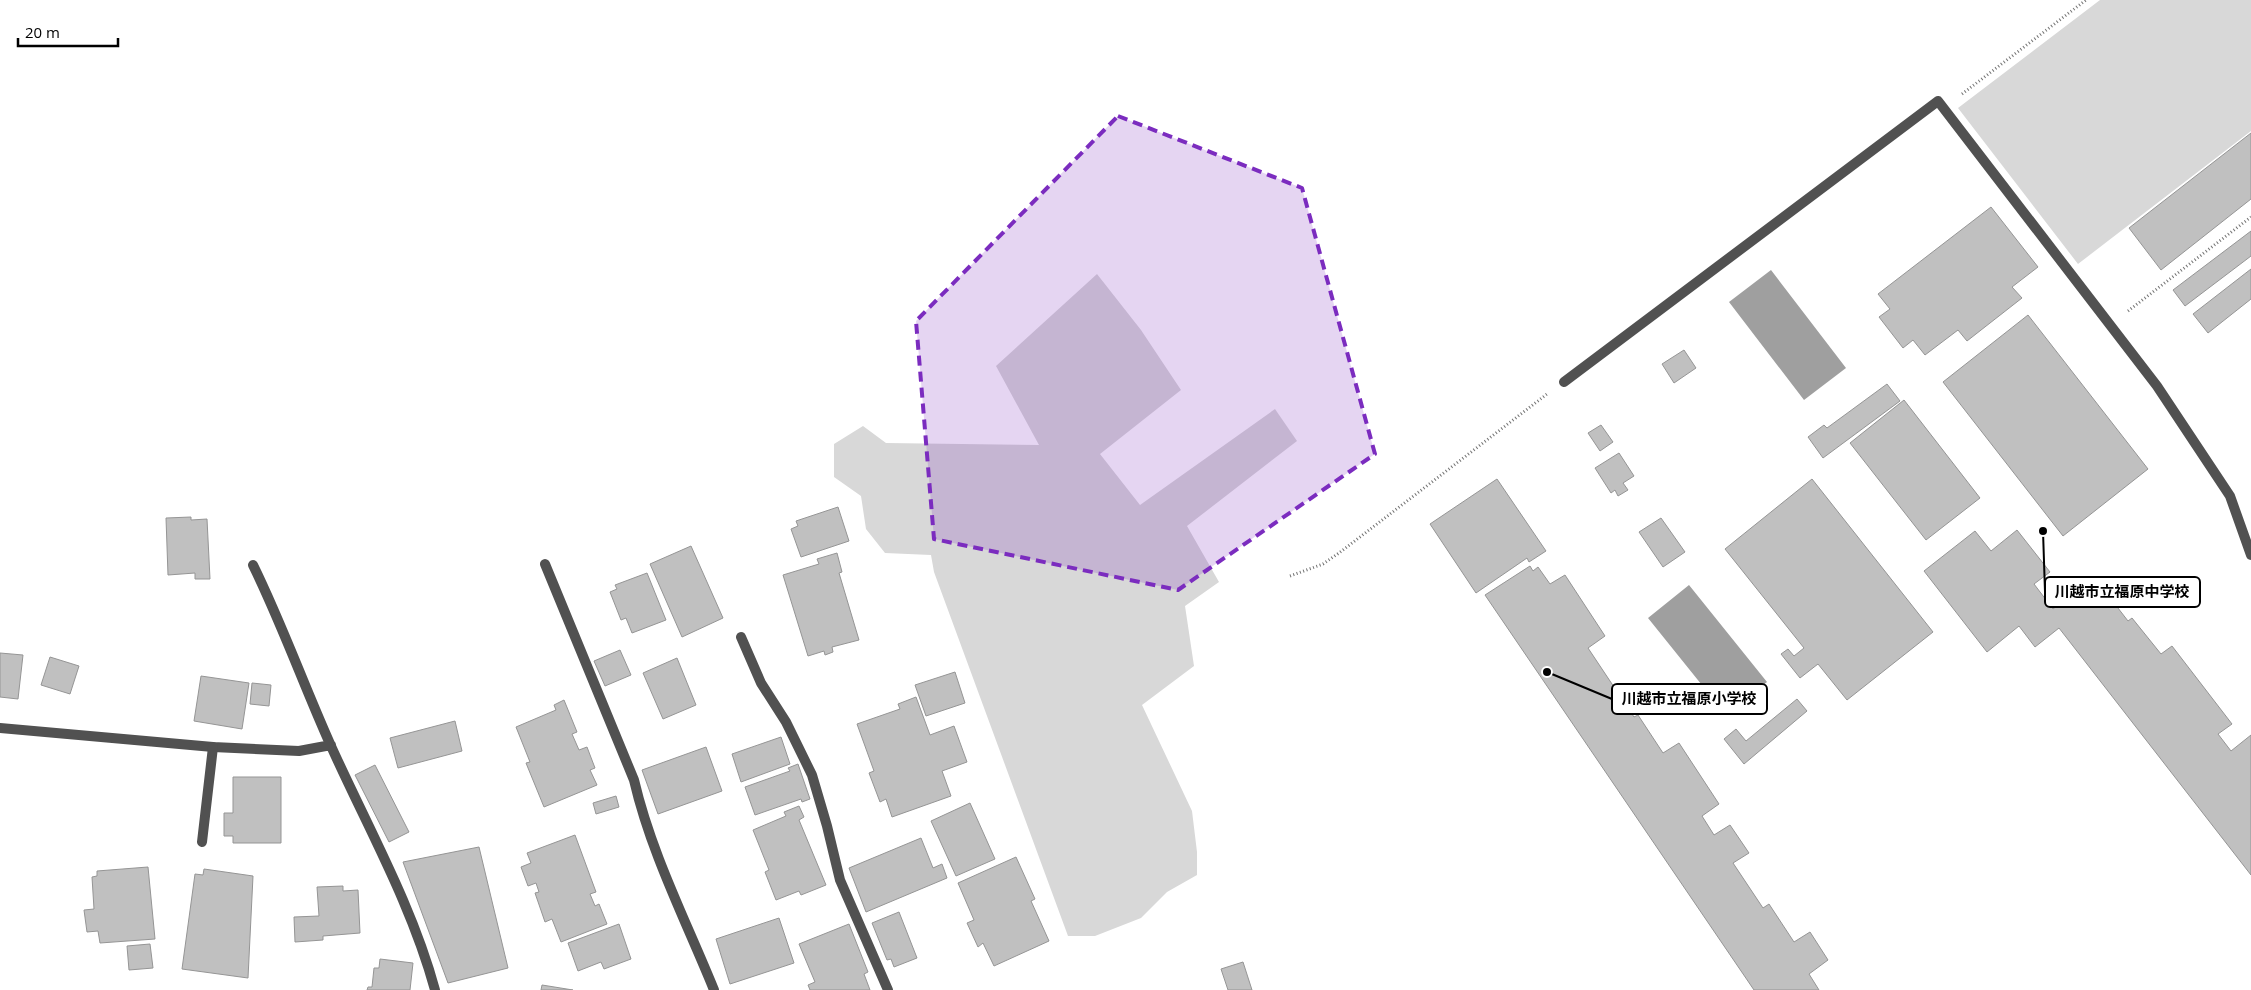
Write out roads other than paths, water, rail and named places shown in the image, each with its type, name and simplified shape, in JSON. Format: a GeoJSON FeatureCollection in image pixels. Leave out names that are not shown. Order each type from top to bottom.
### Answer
{"type":"FeatureCollection","features":[{"type":"Feature","properties":{"kind":"street"},"geometry":{"type":"LineString","coordinates":[[1564,382],[1938,101],[2157,386],[2230,496],[2251,555]]}},
{"type":"Feature","properties":{"kind":"street"},"geometry":{"type":"LineString","coordinates":[[545,564],[634,780],[640,808],[657,853],[714,990]]}},
{"type":"Feature","properties":{"kind":"street"},"geometry":{"type":"LineString","coordinates":[[254,565],[331,745],[427,960],[435,990]]}},
{"type":"Feature","properties":{"kind":"street"},"geometry":{"type":"LineString","coordinates":[[741,637],[761,683],[786,722],[812,775],[840,880],[888,990]]}},
{"type":"Feature","properties":{"kind":"street"},"geometry":{"type":"LineString","coordinates":[[0,728],[213,747],[299,750],[331,745]]}},
{"type":"Feature","properties":{"kind":"street"},"geometry":{"type":"LineString","coordinates":[[202,842],[213,747]]}},
{"type":"Feature","properties":{"kind":"place","name":"川越市立福原中学校"},"geometry":{"type":"Point","coordinates":[2043,531]}},
{"type":"Feature","properties":{"kind":"place","name":"川越市立福原小学校"},"geometry":{"type":"Point","coordinates":[1547,672]}}]}
